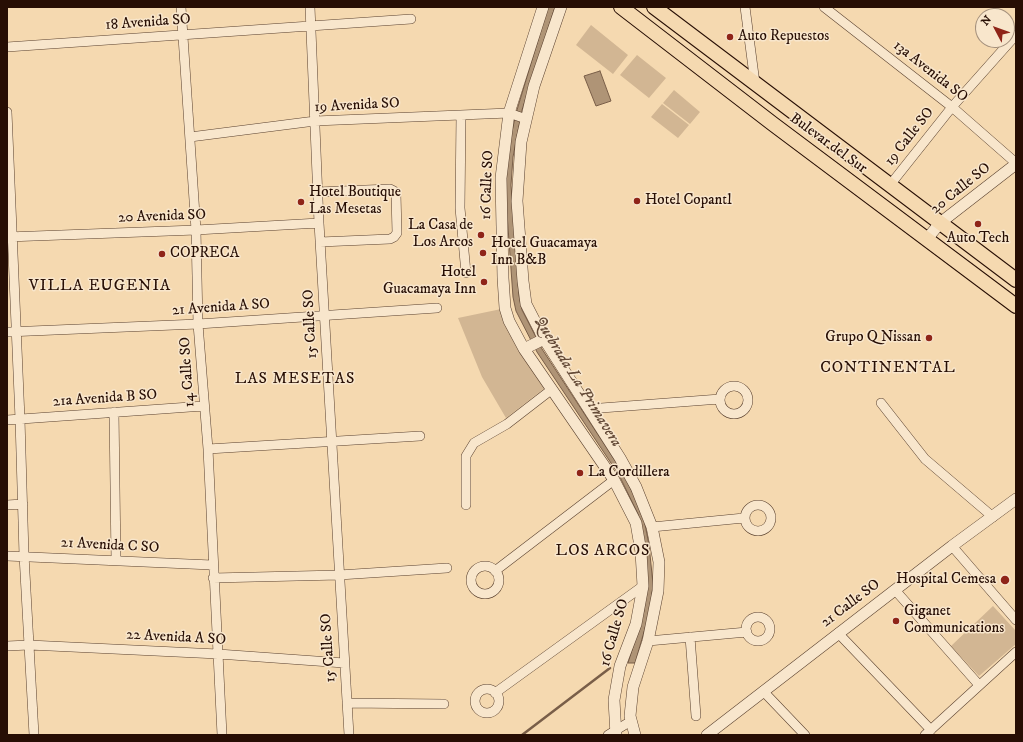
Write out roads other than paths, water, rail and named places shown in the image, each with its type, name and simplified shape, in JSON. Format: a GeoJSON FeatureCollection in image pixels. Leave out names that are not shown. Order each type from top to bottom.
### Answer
{"type":"FeatureCollection","features":[{"type":"Feature","properties":{"kind":"highway","name":"Bulevar del Sur"},"geometry":{"type":"LineString","coordinates":[[621,7],[779,129],[1016,306]]}},
{"type":"Feature","properties":{"kind":"highway","name":"Bulevar del Sur"},"geometry":{"type":"LineString","coordinates":[[654,7],[1016,280]]}},
{"type":"Feature","properties":{"kind":"street","name":"14 Calle SO"},"geometry":{"type":"LineString","coordinates":[[181,7],[196,230],[198,324],[208,449],[212,565],[222,735]]}},
{"type":"Feature","properties":{"kind":"street","name":"15 Calle SO"},"geometry":{"type":"LineString","coordinates":[[310,7],[320,242],[349,735]]}},
{"type":"Feature","properties":{"kind":"street","name":"16 Calle SO"},"geometry":{"type":"LineString","coordinates":[[543,7],[510,114],[501,178],[505,308],[509,320],[551,390],[614,480],[636,523],[643,586],[636,624],[620,666],[614,700],[613,733]]}},
{"type":"Feature","properties":{"kind":"street","name":"16 Calle SO"},"geometry":{"type":"LineString","coordinates":[[561,7],[534,86],[521,142],[517,201],[523,281],[526,304],[542,340],[588,409],[636,487],[652,527],[660,562],[658,591],[648,641],[633,687],[631,721],[634,735]]}},
{"type":"Feature","properties":{"kind":"street"},"geometry":{"type":"LineString","coordinates":[[746,7],[755,83]]}},
{"type":"Feature","properties":{"kind":"street","name":"13a Avenida SO"},"geometry":{"type":"LineString","coordinates":[[824,7],[952,107],[1016,164]]}},
{"type":"Feature","properties":{"kind":"street","name":"18 Avenida SO"},"geometry":{"type":"LineString","coordinates":[[7,47],[412,19]]}},
{"type":"Feature","properties":{"kind":"street","name":"19 Calle SO"},"geometry":{"type":"LineString","coordinates":[[890,185],[952,107],[1016,35]]}},
{"type":"Feature","properties":{"kind":"street"},"geometry":{"type":"LineString","coordinates":[[7,112],[11,332],[20,419],[24,556],[34,735]]}},
{"type":"Feature","properties":{"kind":"street","name":"19 Avenida SO"},"geometry":{"type":"LineString","coordinates":[[190,137],[315,121],[510,114],[526,119]]}},
{"type":"Feature","properties":{"kind":"street"},"geometry":{"type":"LineString","coordinates":[[460,115],[460,208],[466,273]]}},
{"type":"Feature","properties":{"kind":"street","name":"20 Calle SO"},"geometry":{"type":"LineString","coordinates":[[927,239],[940,223],[1016,164]]}},
{"type":"Feature","properties":{"kind":"street"},"geometry":{"type":"LineString","coordinates":[[318,192],[390,189],[396,194],[397,233],[394,237],[390,239],[320,242]]}},
{"type":"Feature","properties":{"kind":"street","name":"20 Avenida SO"},"geometry":{"type":"LineString","coordinates":[[10,237],[196,230],[319,223]]}},
{"type":"Feature","properties":{"kind":"street","name":"21 Avenida A SO"},"geometry":{"type":"LineString","coordinates":[[11,332],[198,324],[437,308]]}},
{"type":"Feature","properties":{"kind":"street"},"geometry":{"type":"LineString","coordinates":[[526,348],[542,340]]}},
{"type":"Feature","properties":{"kind":"street"},"geometry":{"type":"LineString","coordinates":[[466,506],[466,456],[474,443],[507,424],[551,390]]}},
{"type":"Feature","properties":{"kind":"street"},"geometry":{"type":"LineString","coordinates":[[588,409],[720,399]]}},
{"type":"Feature","properties":{"kind":"street"},"geometry":{"type":"LineString","coordinates":[[881,403],[924,459],[993,517]]}},
{"type":"Feature","properties":{"kind":"street","name":"21a Avenida B SO"},"geometry":{"type":"LineString","coordinates":[[7,420],[204,406]]}},
{"type":"Feature","properties":{"kind":"street"},"geometry":{"type":"LineString","coordinates":[[114,412],[116,560]]}},
{"type":"Feature","properties":{"kind":"street"},"geometry":{"type":"LineString","coordinates":[[208,449],[420,436]]}},
{"type":"Feature","properties":{"kind":"street"},"geometry":{"type":"LineString","coordinates":[[495,570],[614,480]]}},
{"type":"Feature","properties":{"kind":"street","name":"21 Calle SO"},"geometry":{"type":"LineString","coordinates":[[707,735],[952,546],[1016,500]]}},
{"type":"Feature","properties":{"kind":"street"},"geometry":{"type":"LineString","coordinates":[[7,505],[23,504]]}},
{"type":"Feature","properties":{"kind":"street"},"geometry":{"type":"LineString","coordinates":[[652,527],[744,518]]}},
{"type":"Feature","properties":{"kind":"street"},"geometry":{"type":"LineString","coordinates":[[952,546],[1016,620]]}},
{"type":"Feature","properties":{"kind":"street","name":"21 Avenida C SO"},"geometry":{"type":"LineString","coordinates":[[7,556],[212,565]]}},
{"type":"Feature","properties":{"kind":"street"},"geometry":{"type":"LineString","coordinates":[[213,578],[339,575],[447,568]]}},
{"type":"Feature","properties":{"kind":"street"},"geometry":{"type":"LineString","coordinates":[[495,693],[643,586]]}},
{"type":"Feature","properties":{"kind":"street"},"geometry":{"type":"LineString","coordinates":[[895,590],[979,685]]}},
{"type":"Feature","properties":{"kind":"street"},"geometry":{"type":"LineString","coordinates":[[648,641],[747,632]]}},
{"type":"Feature","properties":{"kind":"street"},"geometry":{"type":"LineString","coordinates":[[838,633],[928,732],[1016,652]]}},
{"type":"Feature","properties":{"kind":"street"},"geometry":{"type":"LineString","coordinates":[[690,637],[696,716]]}},
{"type":"Feature","properties":{"kind":"street","name":"22 Avenida A SO"},"geometry":{"type":"LineString","coordinates":[[7,646],[29,645],[218,654],[344,663]]}},
{"type":"Feature","properties":{"kind":"street"},"geometry":{"type":"LineString","coordinates":[[763,691],[806,735]]}},
{"type":"Feature","properties":{"kind":"street"},"geometry":{"type":"LineString","coordinates":[[347,703],[444,704]]}},
{"type":"Feature","properties":{"kind":"street"},"geometry":{"type":"LineString","coordinates":[[613,733],[631,721]]}},
{"type":"Feature","properties":{"kind":"waterway","name":"Quebrada La Primavera"},"geometry":{"type":"LineString","coordinates":[[522,735],[610,668]]}},
{"type":"Feature","properties":{"kind":"place","name":"Auto Repuestos"},"geometry":{"type":"Point","coordinates":[730,37]}},
{"type":"Feature","properties":{"kind":"place","name":"Hotel Copantl"},"geometry":{"type":"Point","coordinates":[637,201]}},
{"type":"Feature","properties":{"kind":"place","name":"Hotel Boutique Las Mesetas"},"geometry":{"type":"Point","coordinates":[301,202]}},
{"type":"Feature","properties":{"kind":"place","name":"Auto Tech"},"geometry":{"type":"Point","coordinates":[978,224]}},
{"type":"Feature","properties":{"kind":"place","name":"La Casa de Los Arcos"},"geometry":{"type":"Point","coordinates":[481,235]}},
{"type":"Feature","properties":{"kind":"place","name":"Hotel Guacamaya Inn B&B"},"geometry":{"type":"Point","coordinates":[483,253]}},
{"type":"Feature","properties":{"kind":"place","name":"COPRECA"},"geometry":{"type":"Point","coordinates":[162,254]}},
{"type":"Feature","properties":{"kind":"place","name":"Hotel Guacamaya Inn"},"geometry":{"type":"Point","coordinates":[484,282]}},
{"type":"Feature","properties":{"kind":"place","name":"Grupo Q Nissan"},"geometry":{"type":"Point","coordinates":[929,338]}},
{"type":"Feature","properties":{"kind":"place","name":"La Cordillera"},"geometry":{"type":"Point","coordinates":[580,473]}},
{"type":"Feature","properties":{"kind":"place","name":"Hospital Cemesa"},"geometry":{"type":"Point","coordinates":[1005,580]}},
{"type":"Feature","properties":{"kind":"place","name":"Giganet Communications"},"geometry":{"type":"Point","coordinates":[896,621]}},
{"type":"Feature","properties":{"kind":"district","name":"VILLA EUGENIA"},"geometry":{"type":"Point","coordinates":[100,287]}},
{"type":"Feature","properties":{"kind":"district","name":"CONTINENTAL"},"geometry":{"type":"Point","coordinates":[888,369]}},
{"type":"Feature","properties":{"kind":"district","name":"LAS MESETAS"},"geometry":{"type":"Point","coordinates":[295,380]}},
{"type":"Feature","properties":{"kind":"district","name":"LOS ARCOS"},"geometry":{"type":"Point","coordinates":[603,552]}}]}
